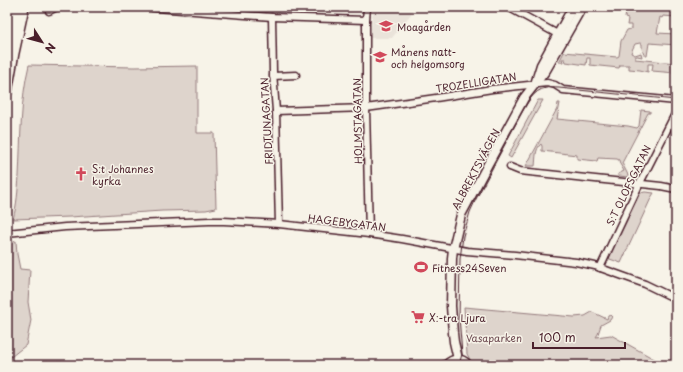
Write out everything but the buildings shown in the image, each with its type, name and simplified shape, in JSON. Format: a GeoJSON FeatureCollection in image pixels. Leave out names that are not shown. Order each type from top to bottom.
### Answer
{"type":"FeatureCollection","features":[{"type":"Feature","properties":{"kind":"highway"},"geometry":{"type":"LineString","coordinates":[[7,54],[16,7]]}},
{"type":"Feature","properties":{"kind":"highway"},"geometry":{"type":"LineString","coordinates":[[7,92],[24,7]]}},
{"type":"Feature","properties":{"kind":"main road","name":"ALBREKTSVÄGEN"},"geometry":{"type":"LineString","coordinates":[[458,359],[454,342],[451,306],[452,258],[459,224],[466,206],[519,108],[528,93],[546,70],[573,7]]}},
{"type":"Feature","properties":{"kind":"main road","name":"ALBREKTSVÄGEN"},"geometry":{"type":"LineString","coordinates":[[561,36],[582,7]]}},
{"type":"Feature","properties":{"kind":"main road","name":"ALBREKTSVÄGEN"},"geometry":{"type":"LineString","coordinates":[[448,363],[454,342]]}},
{"type":"Feature","properties":{"kind":"main road"},"geometry":{"type":"LineString","coordinates":[[448,363],[454,359],[458,359],[464,361],[468,365]]}},
{"type":"Feature","properties":{"kind":"street"},"geometry":{"type":"LineString","coordinates":[[49,12],[57,7]]}},
{"type":"Feature","properties":{"kind":"street"},"geometry":{"type":"LineString","coordinates":[[144,7],[272,17],[366,20]]}},
{"type":"Feature","properties":{"kind":"street","name":"HOLMSTAGATAN"},"geometry":{"type":"LineString","coordinates":[[367,7],[366,108],[369,234]]}},
{"type":"Feature","properties":{"kind":"street"},"geometry":{"type":"LineString","coordinates":[[508,7],[561,36]]}},
{"type":"Feature","properties":{"kind":"street","name":"FRIDTUNAGATAN"},"geometry":{"type":"LineString","coordinates":[[272,17],[279,224]]}},
{"type":"Feature","properties":{"kind":"street"},"geometry":{"type":"LineString","coordinates":[[274,76],[296,75]]}},
{"type":"Feature","properties":{"kind":"street","name":"TROZELLIGATAN"},"geometry":{"type":"LineString","coordinates":[[276,111],[366,108],[492,89],[547,83],[555,85],[563,90],[676,102]]}},
{"type":"Feature","properties":{"kind":"street","name":"S:T OLOFSGATAN"},"geometry":{"type":"LineString","coordinates":[[600,268],[640,183],[676,112]]}},
{"type":"Feature","properties":{"kind":"street"},"geometry":{"type":"LineString","coordinates":[[510,167],[520,171],[640,183],[676,189]]}},
{"type":"Feature","properties":{"kind":"street","name":"HAGEBYGATAN"},"geometry":{"type":"LineString","coordinates":[[7,232],[65,227],[209,221],[279,224],[369,234],[482,253],[566,261],[600,268],[645,284],[676,299]]}},
{"type":"Feature","properties":{"kind":"shaded area"},"geometry":{"type":"Polygon","coordinates":[[[241,7],[357,7],[356,10],[352,12],[344,12],[241,7]]]}},
{"type":"Feature","properties":{"kind":"shaded area","name":"Moagården"},"geometry":{"type":"Polygon","coordinates":[[[373,7],[414,7],[411,14],[392,38],[370,38],[373,7]]]}},
{"type":"Feature","properties":{"kind":"green space"},"geometry":{"type":"Polygon","coordinates":[[[588,7],[676,7],[676,17],[660,17],[657,33],[676,34],[676,45],[649,43],[647,56],[645,56],[642,44],[640,43],[635,44],[631,53],[635,55],[641,53],[642,57],[637,56],[635,59],[676,63],[676,73],[652,71],[653,64],[648,64],[648,72],[629,69],[629,65],[620,65],[619,68],[590,65],[590,58],[587,58],[586,65],[566,62],[565,59],[562,59],[563,62],[559,62],[564,52],[619,56],[621,41],[627,30],[631,29],[631,25],[627,25],[628,19],[625,18],[626,12],[593,9],[588,7]]]}},
{"type":"Feature","properties":{"kind":"green space"},"geometry":{"type":"Polygon","coordinates":[[[29,65],[134,67],[197,66],[197,133],[214,133],[216,208],[206,210],[13,219],[18,187],[22,106],[29,65]]]}},
{"type":"Feature","properties":{"kind":"green space"},"geometry":{"type":"Polygon","coordinates":[[[538,100],[543,100],[511,158],[508,156],[538,100]]]}},
{"type":"Feature","properties":{"kind":"green space"},"geometry":{"type":"Polygon","coordinates":[[[558,103],[560,103],[557,119],[637,128],[639,126],[641,110],[650,111],[622,163],[629,177],[618,176],[618,174],[624,171],[619,160],[617,159],[598,158],[597,161],[577,159],[577,155],[542,151],[541,144],[537,151],[535,166],[526,166],[557,109],[558,103]]]}},
{"type":"Feature","properties":{"kind":"green space"},"geometry":{"type":"Polygon","coordinates":[[[640,193],[654,193],[621,263],[607,258],[638,196],[640,193]]]}},
{"type":"Feature","properties":{"kind":"green space"},"geometry":{"type":"Polygon","coordinates":[[[16,241],[20,269],[30,270],[28,302],[31,320],[26,345],[7,360],[7,245],[16,241]]]}},
{"type":"Feature","properties":{"kind":"green space","name":"Vasaparken"},"geometry":{"type":"Polygon","coordinates":[[[464,307],[574,317],[585,316],[592,312],[607,319],[610,315],[612,317],[610,320],[601,325],[596,337],[611,335],[665,365],[473,365],[467,354],[464,307]]]}},
{"type":"Feature","properties":{"kind":"tram line"},"geometry":{"type":"LineString","coordinates":[[459,365],[462,354],[459,317],[460,259],[463,236],[470,212],[476,199],[521,114],[534,94],[541,89],[559,88],[676,100]]}},
{"type":"Feature","properties":{"kind":"place","name":"Moagården"},"geometry":{"type":"Point","coordinates":[386,26]}},
{"type":"Feature","properties":{"kind":"place","name":"Månens natt- och helgomsorg"},"geometry":{"type":"Point","coordinates":[380,57]}},
{"type":"Feature","properties":{"kind":"place","name":"S:t Johannes kyrka"},"geometry":{"type":"Point","coordinates":[81,174]}},
{"type":"Feature","properties":{"kind":"place","name":"Fitness24Seven"},"geometry":{"type":"Point","coordinates":[421,267]}},
{"type":"Feature","properties":{"kind":"place","name":"X:-tra Ljura"},"geometry":{"type":"Point","coordinates":[418,317]}}]}
